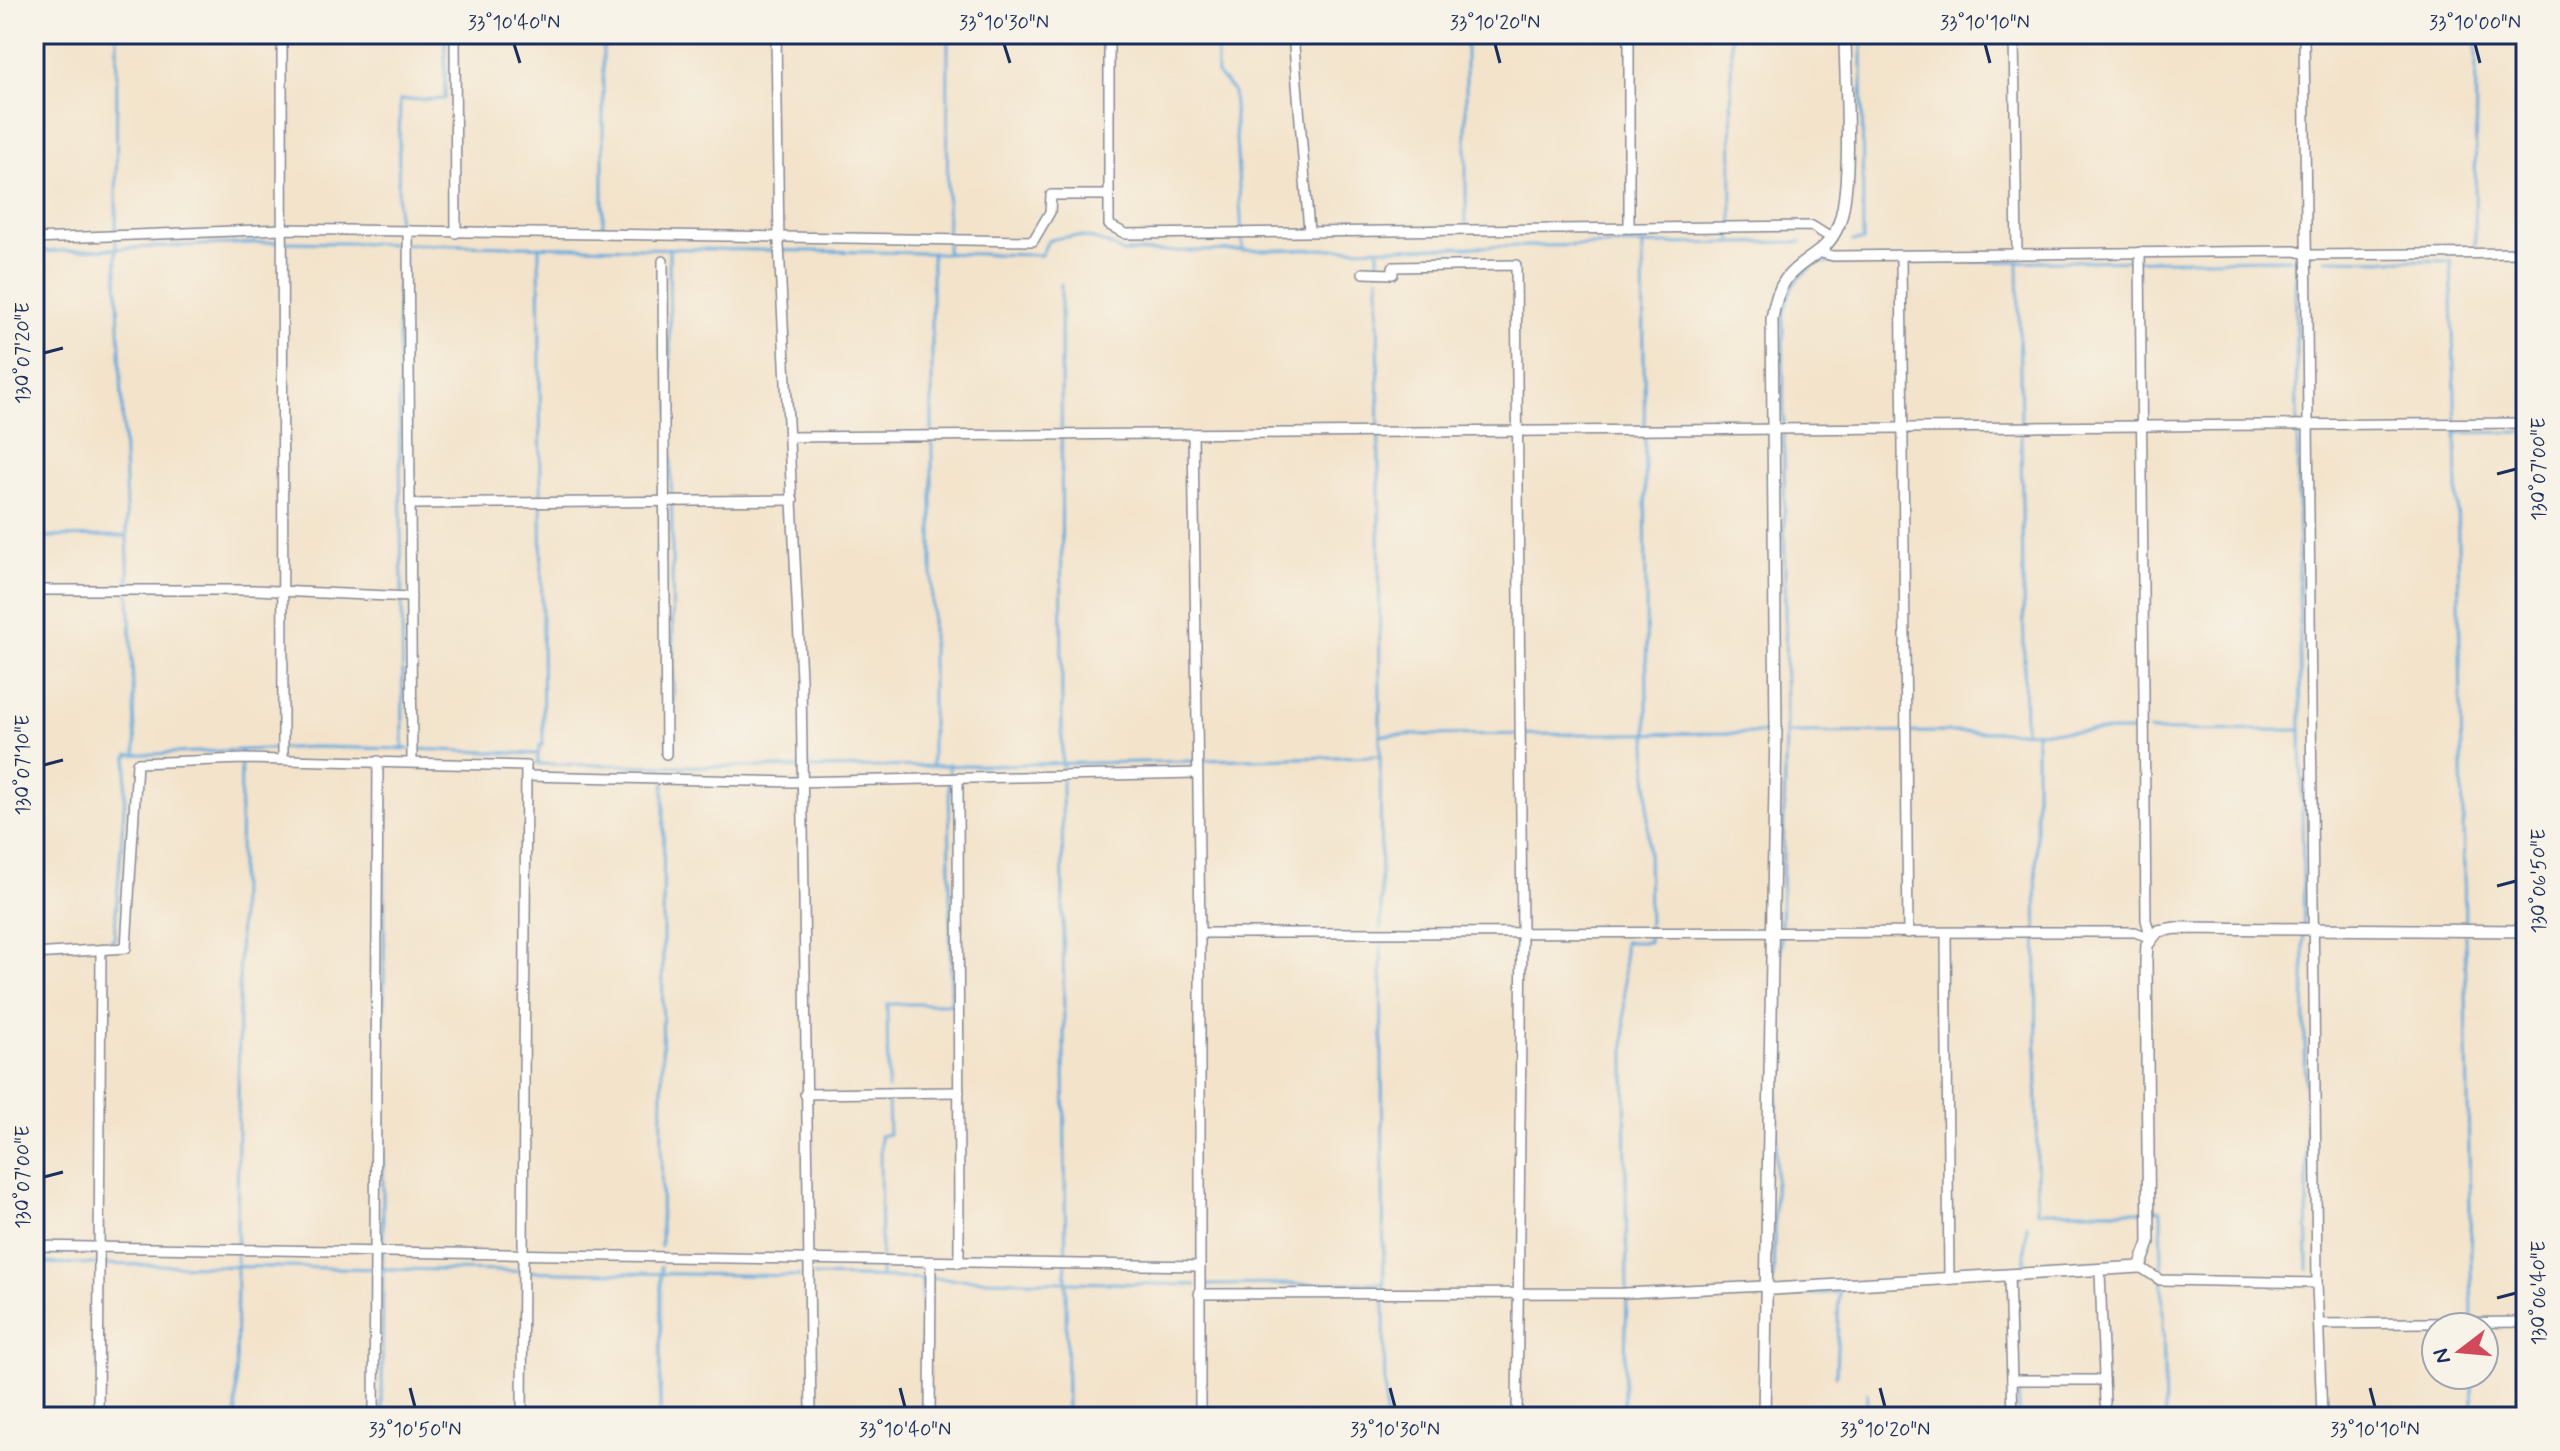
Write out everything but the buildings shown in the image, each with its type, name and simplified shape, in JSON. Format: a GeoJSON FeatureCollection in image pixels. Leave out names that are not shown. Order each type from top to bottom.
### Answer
{"type":"FeatureCollection","features":[{"type":"Feature","properties":{"kind":"street"},"geometry":{"type":"LineString","coordinates":[[282,34],[283,752]]}},
{"type":"Feature","properties":{"kind":"street"},"geometry":{"type":"LineString","coordinates":[[455,34],[456,233]]}},
{"type":"Feature","properties":{"kind":"street"},"geometry":{"type":"LineString","coordinates":[[776,34],[779,244],[793,500],[801,772],[811,1417]]}},
{"type":"Feature","properties":{"kind":"street"},"geometry":{"type":"LineString","coordinates":[[1109,34],[1109,225],[1126,234],[1812,226],[1833,256],[1901,260],[2017,254],[2140,258],[2304,253],[2526,253]]}},
{"type":"Feature","properties":{"kind":"street"},"geometry":{"type":"LineString","coordinates":[[1293,34],[1309,231]]}},
{"type":"Feature","properties":{"kind":"street"},"geometry":{"type":"LineString","coordinates":[[1629,34],[1629,228]]}},
{"type":"Feature","properties":{"kind":"street"},"geometry":{"type":"LineString","coordinates":[[1764,1417],[1765,1286],[1777,934],[1780,431],[1775,298],[1791,270],[1824,245],[1844,205],[1845,34]]}},
{"type":"Feature","properties":{"kind":"street"},"geometry":{"type":"LineString","coordinates":[[2014,34],[2017,254]]}},
{"type":"Feature","properties":{"kind":"street"},"geometry":{"type":"LineString","coordinates":[[2304,34],[2301,426],[2307,931],[2322,1417]]}},
{"type":"Feature","properties":{"kind":"street"},"geometry":{"type":"LineString","coordinates":[[34,239],[602,233],[779,244],[948,239],[1033,241],[1050,212],[1051,195],[1109,195]]}},
{"type":"Feature","properties":{"kind":"street"},"geometry":{"type":"LineString","coordinates":[[404,237],[410,504],[405,597],[413,753]]}},
{"type":"Feature","properties":{"kind":"street"},"geometry":{"type":"LineString","coordinates":[[2140,258],[2146,920],[2151,938],[2146,960],[2149,1243],[2140,1267]]}},
{"type":"Feature","properties":{"kind":"street"},"geometry":{"type":"LineString","coordinates":[[1901,260],[1908,933]]}},
{"type":"Feature","properties":{"kind":"street"},"geometry":{"type":"LineString","coordinates":[[663,261],[669,502],[666,754]]}},
{"type":"Feature","properties":{"kind":"street"},"geometry":{"type":"LineString","coordinates":[[1371,274],[1393,274],[1393,267],[1516,265],[1522,933],[1517,1417]]}},
{"type":"Feature","properties":{"kind":"street"},"geometry":{"type":"LineString","coordinates":[[789,437],[2019,430],[2526,423]]}},
{"type":"Feature","properties":{"kind":"street"},"geometry":{"type":"LineString","coordinates":[[1193,434],[1200,933],[1200,1417]]}},
{"type":"Feature","properties":{"kind":"street"},"geometry":{"type":"LineString","coordinates":[[410,504],[793,500]]}},
{"type":"Feature","properties":{"kind":"street"},"geometry":{"type":"LineString","coordinates":[[34,590],[282,592],[405,597]]}},
{"type":"Feature","properties":{"kind":"street"},"geometry":{"type":"LineString","coordinates":[[34,954],[126,948],[137,763],[241,759],[283,752],[382,761],[413,753],[526,766],[522,1417]]}},
{"type":"Feature","properties":{"kind":"street"},"geometry":{"type":"LineString","coordinates":[[374,1417],[375,1270],[380,1252],[382,761]]}},
{"type":"Feature","properties":{"kind":"street"},"geometry":{"type":"LineString","coordinates":[[527,776],[665,780],[801,772],[952,778],[1062,776],[1197,765]]}},
{"type":"Feature","properties":{"kind":"street"},"geometry":{"type":"LineString","coordinates":[[952,778],[959,1092],[959,1263]]}},
{"type":"Feature","properties":{"kind":"street"},"geometry":{"type":"LineString","coordinates":[[2151,938],[2158,931],[2176,928],[2526,931]]}},
{"type":"Feature","properties":{"kind":"street"},"geometry":{"type":"LineString","coordinates":[[1200,933],[2135,932],[2151,938]]}},
{"type":"Feature","properties":{"kind":"street"},"geometry":{"type":"LineString","coordinates":[[1946,933],[1949,1278]]}},
{"type":"Feature","properties":{"kind":"street"},"geometry":{"type":"LineString","coordinates":[[98,1417],[101,951]]}},
{"type":"Feature","properties":{"kind":"street"},"geometry":{"type":"LineString","coordinates":[[805,1094],[959,1092]]}},
{"type":"Feature","properties":{"kind":"street"},"geometry":{"type":"LineString","coordinates":[[34,1246],[1199,1266]]}},
{"type":"Feature","properties":{"kind":"street"},"geometry":{"type":"LineString","coordinates":[[930,1417],[931,1262]]}},
{"type":"Feature","properties":{"kind":"street"},"geometry":{"type":"LineString","coordinates":[[1199,1288],[1377,1295],[1627,1293],[1765,1286],[1773,1289],[2100,1272],[2140,1267],[2163,1280],[2317,1283]]}},
{"type":"Feature","properties":{"kind":"street"},"geometry":{"type":"LineString","coordinates":[[2100,1272],[2105,1403]]}},
{"type":"Feature","properties":{"kind":"street"},"geometry":{"type":"LineString","coordinates":[[2013,1417],[2017,1380],[2017,1275]]}},
{"type":"Feature","properties":{"kind":"street"},"geometry":{"type":"LineString","coordinates":[[2319,1324],[2526,1322]]}},
{"type":"Feature","properties":{"kind":"street"},"geometry":{"type":"LineString","coordinates":[[2017,1380],[2104,1380]]}},
{"type":"Feature","properties":{"kind":"waterway"},"geometry":{"type":"LineString","coordinates":[[117,34],[116,248],[129,586]]}},
{"type":"Feature","properties":{"kind":"waterway"},"geometry":{"type":"LineString","coordinates":[[402,593],[397,243],[400,100],[445,99],[445,34]]}},
{"type":"Feature","properties":{"kind":"waterway"},"geometry":{"type":"LineString","coordinates":[[603,34],[603,230]]}},
{"type":"Feature","properties":{"kind":"waterway"},"geometry":{"type":"LineString","coordinates":[[947,253],[948,34]]}},
{"type":"Feature","properties":{"kind":"waterway"},"geometry":{"type":"LineString","coordinates":[[1217,34],[1217,74],[1233,91],[1243,251]]}},
{"type":"Feature","properties":{"kind":"waterway"},"geometry":{"type":"LineString","coordinates":[[1466,34],[1466,226]]}},
{"type":"Feature","properties":{"kind":"waterway"},"geometry":{"type":"LineString","coordinates":[[1731,34],[1732,243]]}},
{"type":"Feature","properties":{"kind":"waterway"},"geometry":{"type":"LineString","coordinates":[[1852,241],[1863,241],[1862,34]]}},
{"type":"Feature","properties":{"kind":"waterway"},"geometry":{"type":"LineString","coordinates":[[2475,245],[2476,34]]}},
{"type":"Feature","properties":{"kind":"waterway"},"geometry":{"type":"LineString","coordinates":[[286,242],[1041,255],[1048,241],[1067,237],[1096,240],[1122,252],[1801,242]]}},
{"type":"Feature","properties":{"kind":"waterway"},"geometry":{"type":"LineString","coordinates":[[34,252],[279,242]]}},
{"type":"Feature","properties":{"kind":"waterway"},"geometry":{"type":"LineString","coordinates":[[1623,1417],[1627,1298],[1624,942],[1649,942],[1643,245]]}},
{"type":"Feature","properties":{"kind":"waterway"},"geometry":{"type":"LineString","coordinates":[[538,754],[540,745],[543,745],[539,246]]}},
{"type":"Feature","properties":{"kind":"waterway"},"geometry":{"type":"LineString","coordinates":[[669,248],[674,755]]}},
{"type":"Feature","properties":{"kind":"waterway"},"geometry":{"type":"LineString","coordinates":[[1378,249],[1378,269]]}},
{"type":"Feature","properties":{"kind":"waterway"},"geometry":{"type":"LineString","coordinates":[[932,252],[932,432]]}},
{"type":"Feature","properties":{"kind":"waterway"},"geometry":{"type":"LineString","coordinates":[[2295,259],[2308,1270]]}},
{"type":"Feature","properties":{"kind":"waterway"},"geometry":{"type":"LineString","coordinates":[[1781,928],[1786,733],[1783,319],[1797,280],[1818,263],[2303,259]]}},
{"type":"Feature","properties":{"kind":"waterway"},"geometry":{"type":"LineString","coordinates":[[2326,259],[2451,261],[2456,433],[2526,432]]}},
{"type":"Feature","properties":{"kind":"waterway"},"geometry":{"type":"LineString","coordinates":[[2018,263],[2021,423]]}},
{"type":"Feature","properties":{"kind":"waterway"},"geometry":{"type":"LineString","coordinates":[[1378,277],[1381,929]]}},
{"type":"Feature","properties":{"kind":"waterway"},"geometry":{"type":"LineString","coordinates":[[1061,284],[1062,773]]}},
{"type":"Feature","properties":{"kind":"waterway"},"geometry":{"type":"LineString","coordinates":[[2021,431],[2025,731]]}},
{"type":"Feature","properties":{"kind":"waterway"},"geometry":{"type":"LineString","coordinates":[[2456,433],[2465,927]]}},
{"type":"Feature","properties":{"kind":"waterway"},"geometry":{"type":"LineString","coordinates":[[932,440],[932,764]]}},
{"type":"Feature","properties":{"kind":"waterway"},"geometry":{"type":"LineString","coordinates":[[34,537],[126,536]]}},
{"type":"Feature","properties":{"kind":"waterway"},"geometry":{"type":"LineString","coordinates":[[129,593],[136,753]]}},
{"type":"Feature","properties":{"kind":"waterway"},"geometry":{"type":"LineString","coordinates":[[402,601],[403,749]]}},
{"type":"Feature","properties":{"kind":"waterway"},"geometry":{"type":"LineString","coordinates":[[2149,731],[2301,730]]}},
{"type":"Feature","properties":{"kind":"waterway"},"geometry":{"type":"LineString","coordinates":[[2036,731],[2037,1211],[2144,1211]]}},
{"type":"Feature","properties":{"kind":"waterway"},"geometry":{"type":"LineString","coordinates":[[1785,733],[2141,731]]}},
{"type":"Feature","properties":{"kind":"waterway"},"geometry":{"type":"LineString","coordinates":[[1381,735],[1773,733]]}},
{"type":"Feature","properties":{"kind":"waterway"},"geometry":{"type":"LineString","coordinates":[[34,945],[108,942],[114,939],[128,755],[314,747],[408,749]]}},
{"type":"Feature","properties":{"kind":"waterway"},"geometry":{"type":"LineString","coordinates":[[415,749],[538,754],[538,764],[821,768],[1194,761]]}},
{"type":"Feature","properties":{"kind":"waterway"},"geometry":{"type":"LineString","coordinates":[[237,1245],[241,750]]}},
{"type":"Feature","properties":{"kind":"waterway"},"geometry":{"type":"LineString","coordinates":[[1201,760],[1381,756]]}},
{"type":"Feature","properties":{"kind":"waterway"},"geometry":{"type":"LineString","coordinates":[[888,1089],[887,1004],[951,1004],[949,764]]}},
{"type":"Feature","properties":{"kind":"waterway"},"geometry":{"type":"LineString","coordinates":[[382,1417],[385,766]]}},
{"type":"Feature","properties":{"kind":"waterway"},"geometry":{"type":"LineString","coordinates":[[1062,780],[1067,1417]]}},
{"type":"Feature","properties":{"kind":"waterway"},"geometry":{"type":"LineString","coordinates":[[661,1247],[664,783]]}},
{"type":"Feature","properties":{"kind":"waterway"},"geometry":{"type":"LineString","coordinates":[[2465,935],[2472,1311]]}},
{"type":"Feature","properties":{"kind":"waterway"},"geometry":{"type":"LineString","coordinates":[[1773,1280],[1781,936]]}},
{"type":"Feature","properties":{"kind":"waterway"},"geometry":{"type":"LineString","coordinates":[[1381,937],[1385,1417]]}},
{"type":"Feature","properties":{"kind":"waterway"},"geometry":{"type":"LineString","coordinates":[[881,1277],[880,1136],[889,1134],[888,1097]]}},
{"type":"Feature","properties":{"kind":"waterway"},"geometry":{"type":"LineString","coordinates":[[2152,1210],[2161,1210],[2165,1417]]}},
{"type":"Feature","properties":{"kind":"waterway"},"geometry":{"type":"LineString","coordinates":[[2024,1271],[2027,1224]]}},
{"type":"Feature","properties":{"kind":"waterway"},"geometry":{"type":"LineString","coordinates":[[236,1417],[237,1253]]}},
{"type":"Feature","properties":{"kind":"waterway"},"geometry":{"type":"LineString","coordinates":[[34,1263],[800,1276]]}},
{"type":"Feature","properties":{"kind":"waterway"},"geometry":{"type":"LineString","coordinates":[[660,1417],[661,1266]]}},
{"type":"Feature","properties":{"kind":"waterway"},"geometry":{"type":"LineString","coordinates":[[814,1276],[1196,1285]]}},
{"type":"Feature","properties":{"kind":"waterway"},"geometry":{"type":"LineString","coordinates":[[2019,1417],[2016,1283],[2020,1278]]}},
{"type":"Feature","properties":{"kind":"waterway"},"geometry":{"type":"LineString","coordinates":[[922,1279],[923,1417]]}},
{"type":"Feature","properties":{"kind":"waterway"},"geometry":{"type":"LineString","coordinates":[[1203,1285],[1384,1283]]}},
{"type":"Feature","properties":{"kind":"waterway"},"geometry":{"type":"LineString","coordinates":[[1777,1298],[1839,1292],[1836,1376]]}},
{"type":"Feature","properties":{"kind":"waterway"},"geometry":{"type":"LineString","coordinates":[[2472,1391],[2473,1417]]}},
{"type":"Feature","properties":{"kind":"waterway"},"geometry":{"type":"LineString","coordinates":[[1866,1417],[1867,1393]]}}]}
